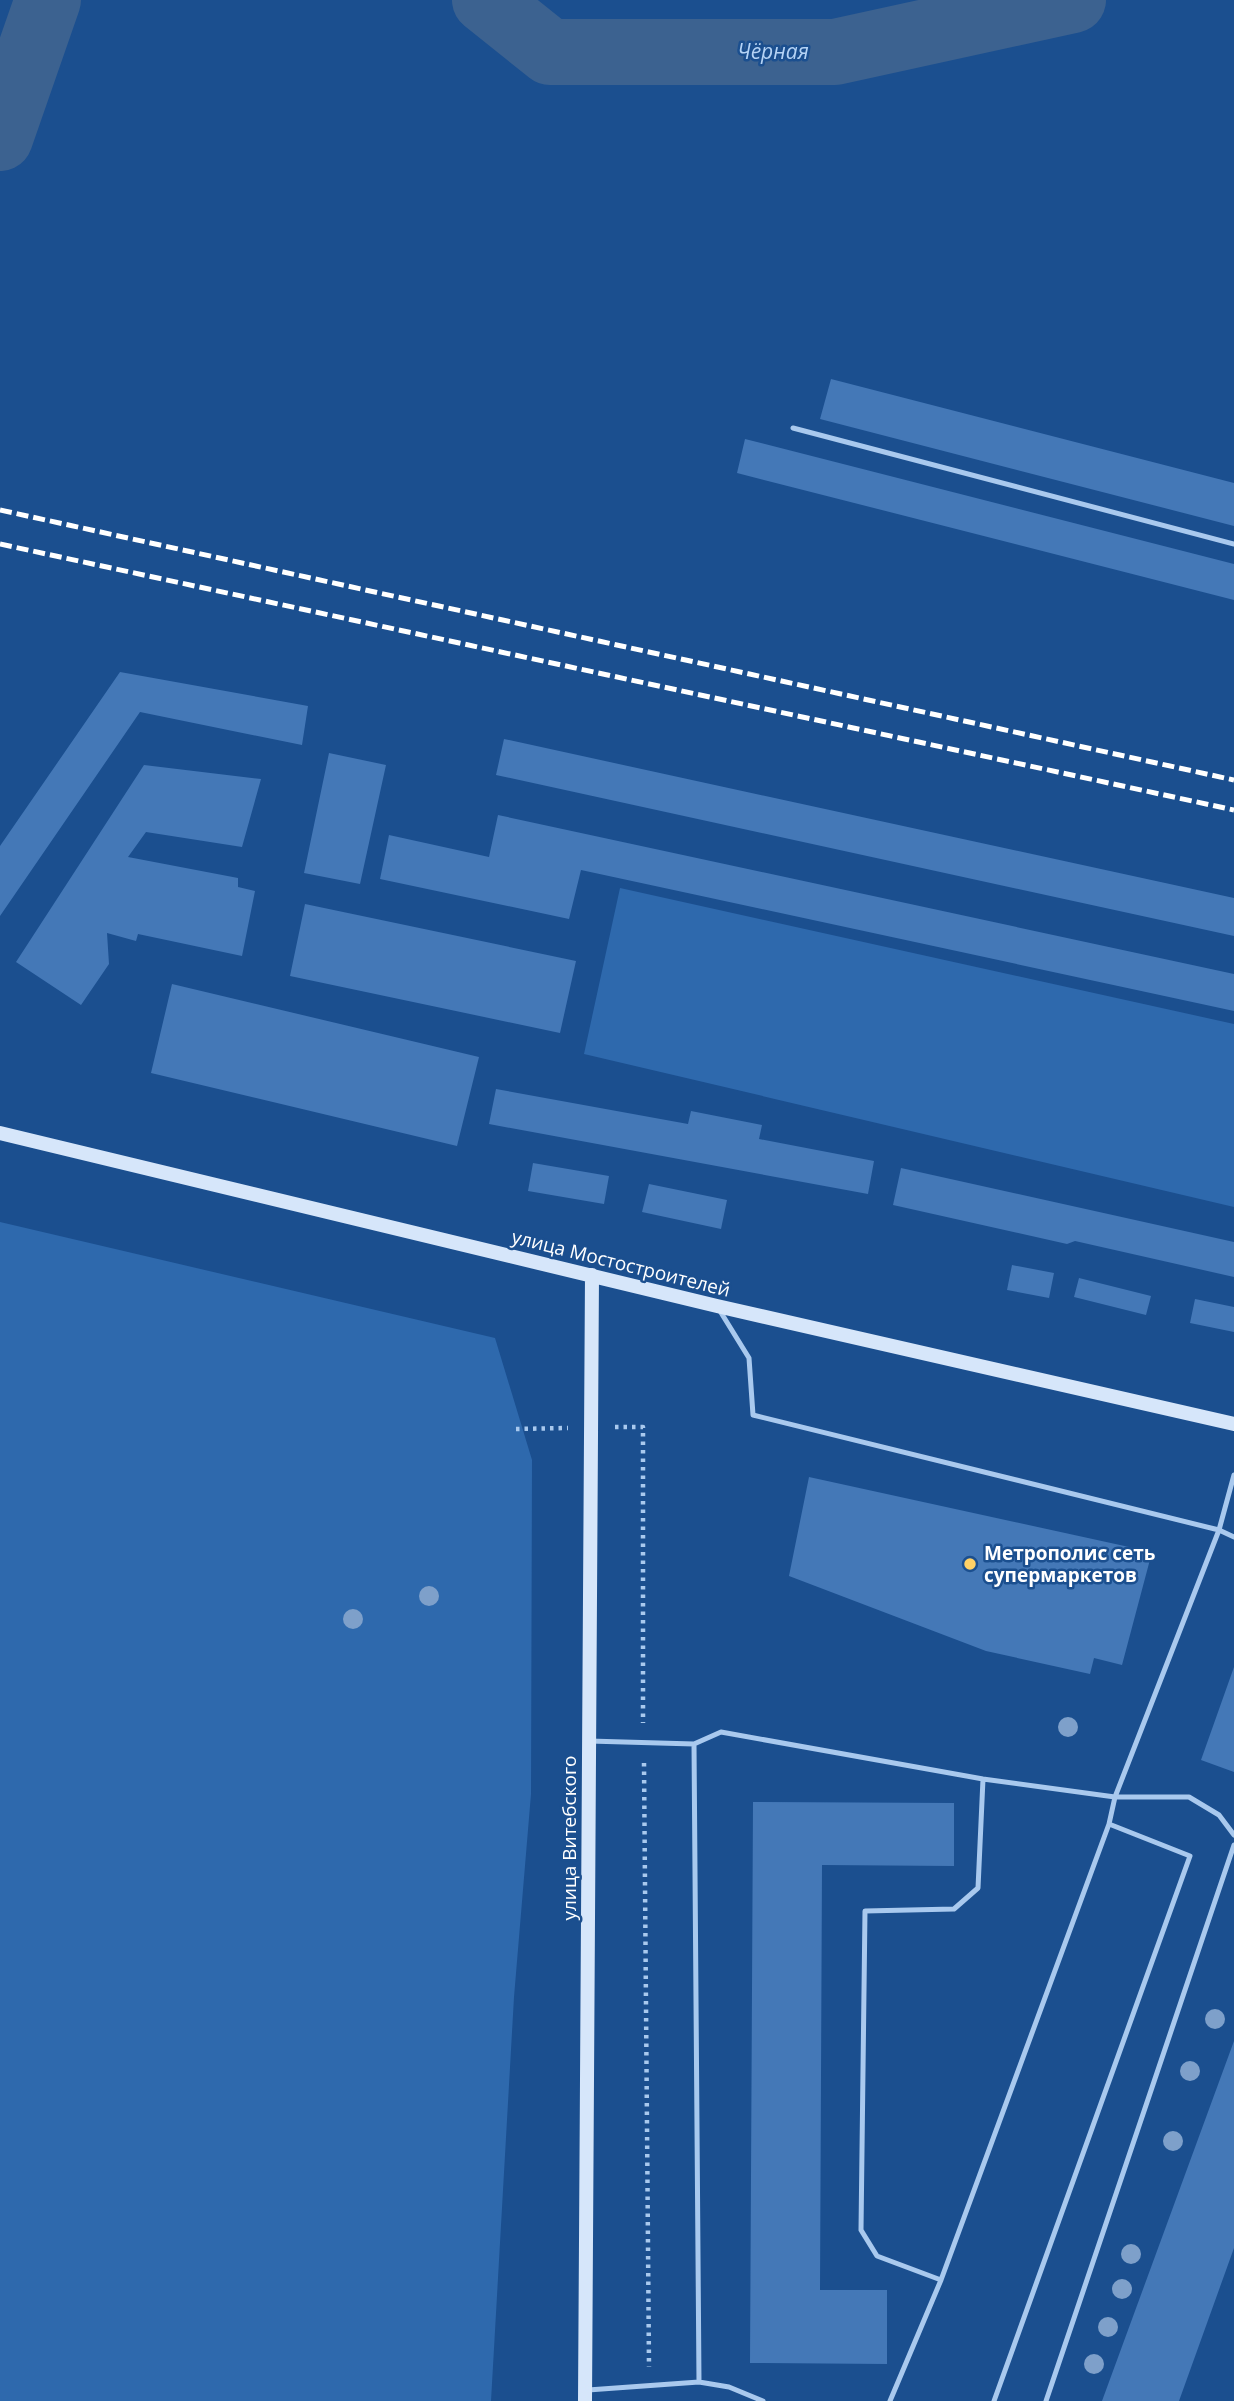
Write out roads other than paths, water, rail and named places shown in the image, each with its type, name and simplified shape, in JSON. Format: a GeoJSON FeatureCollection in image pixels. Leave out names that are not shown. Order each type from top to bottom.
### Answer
{"type":"FeatureCollection","features":[{"type":"Feature","properties":{"kind":"main road","name":"улица Мостостроителей"},"geometry":{"type":"LineString","coordinates":[[0,1133],[718,1306],[1234,1424]]}},
{"type":"Feature","properties":{"kind":"main road","name":"улица Витебского"},"geometry":{"type":"LineString","coordinates":[[585,2396],[592,1275]]}},
{"type":"Feature","properties":{"kind":"lane"},"geometry":{"type":"LineString","coordinates":[[793,428],[1234,544]]}},
{"type":"Feature","properties":{"kind":"lane"},"geometry":{"type":"LineString","coordinates":[[718,1306],[749,1358],[752,1415],[1219,1530],[1234,1537]]}},
{"type":"Feature","properties":{"kind":"lane"},"geometry":{"type":"LineString","coordinates":[[891,2401],[941,2280],[1109,1824],[1115,1797],[1219,1530],[1234,1475]]}},
{"type":"Feature","properties":{"kind":"lane"},"geometry":{"type":"LineString","coordinates":[[589,1741],[694,1744],[722,1732],[983,1779],[1115,1797],[1189,1797],[1219,1815],[1234,1835]]}},
{"type":"Feature","properties":{"kind":"lane"},"geometry":{"type":"LineString","coordinates":[[694,1744],[699,2382]]}},
{"type":"Feature","properties":{"kind":"lane"},"geometry":{"type":"LineString","coordinates":[[941,2280],[877,2256],[861,2230],[864,1911],[954,1909],[978,1888],[983,1779]]}},
{"type":"Feature","properties":{"kind":"lane"},"geometry":{"type":"LineString","coordinates":[[994,2401],[1190,1856],[1109,1824]]}},
{"type":"Feature","properties":{"kind":"lane"},"geometry":{"type":"LineString","coordinates":[[1046,2401],[1234,1845]]}},
{"type":"Feature","properties":{"kind":"lane"},"geometry":{"type":"LineString","coordinates":[[585,2396],[649,2386],[699,2382],[729,2387],[763,2401]]}},
{"type":"Feature","properties":{"kind":"waterway","name":"Чёрная"},"geometry":{"type":"LineString","coordinates":[[0,138],[48,0]]}},
{"type":"Feature","properties":{"kind":"waterway","name":"Чёрная"},"geometry":{"type":"LineString","coordinates":[[485,0],[550,52],[835,52],[1073,0]]}},
{"type":"Feature","properties":{"kind":"railway"},"geometry":{"type":"LineString","coordinates":[[0,510],[1234,780]]}},
{"type":"Feature","properties":{"kind":"railway"},"geometry":{"type":"LineString","coordinates":[[0,544],[1234,810]]}},
{"type":"Feature","properties":{"kind":"place","name":"Метрополис cеть супермаркетов"},"geometry":{"type":"Point","coordinates":[970,1564]}}]}
